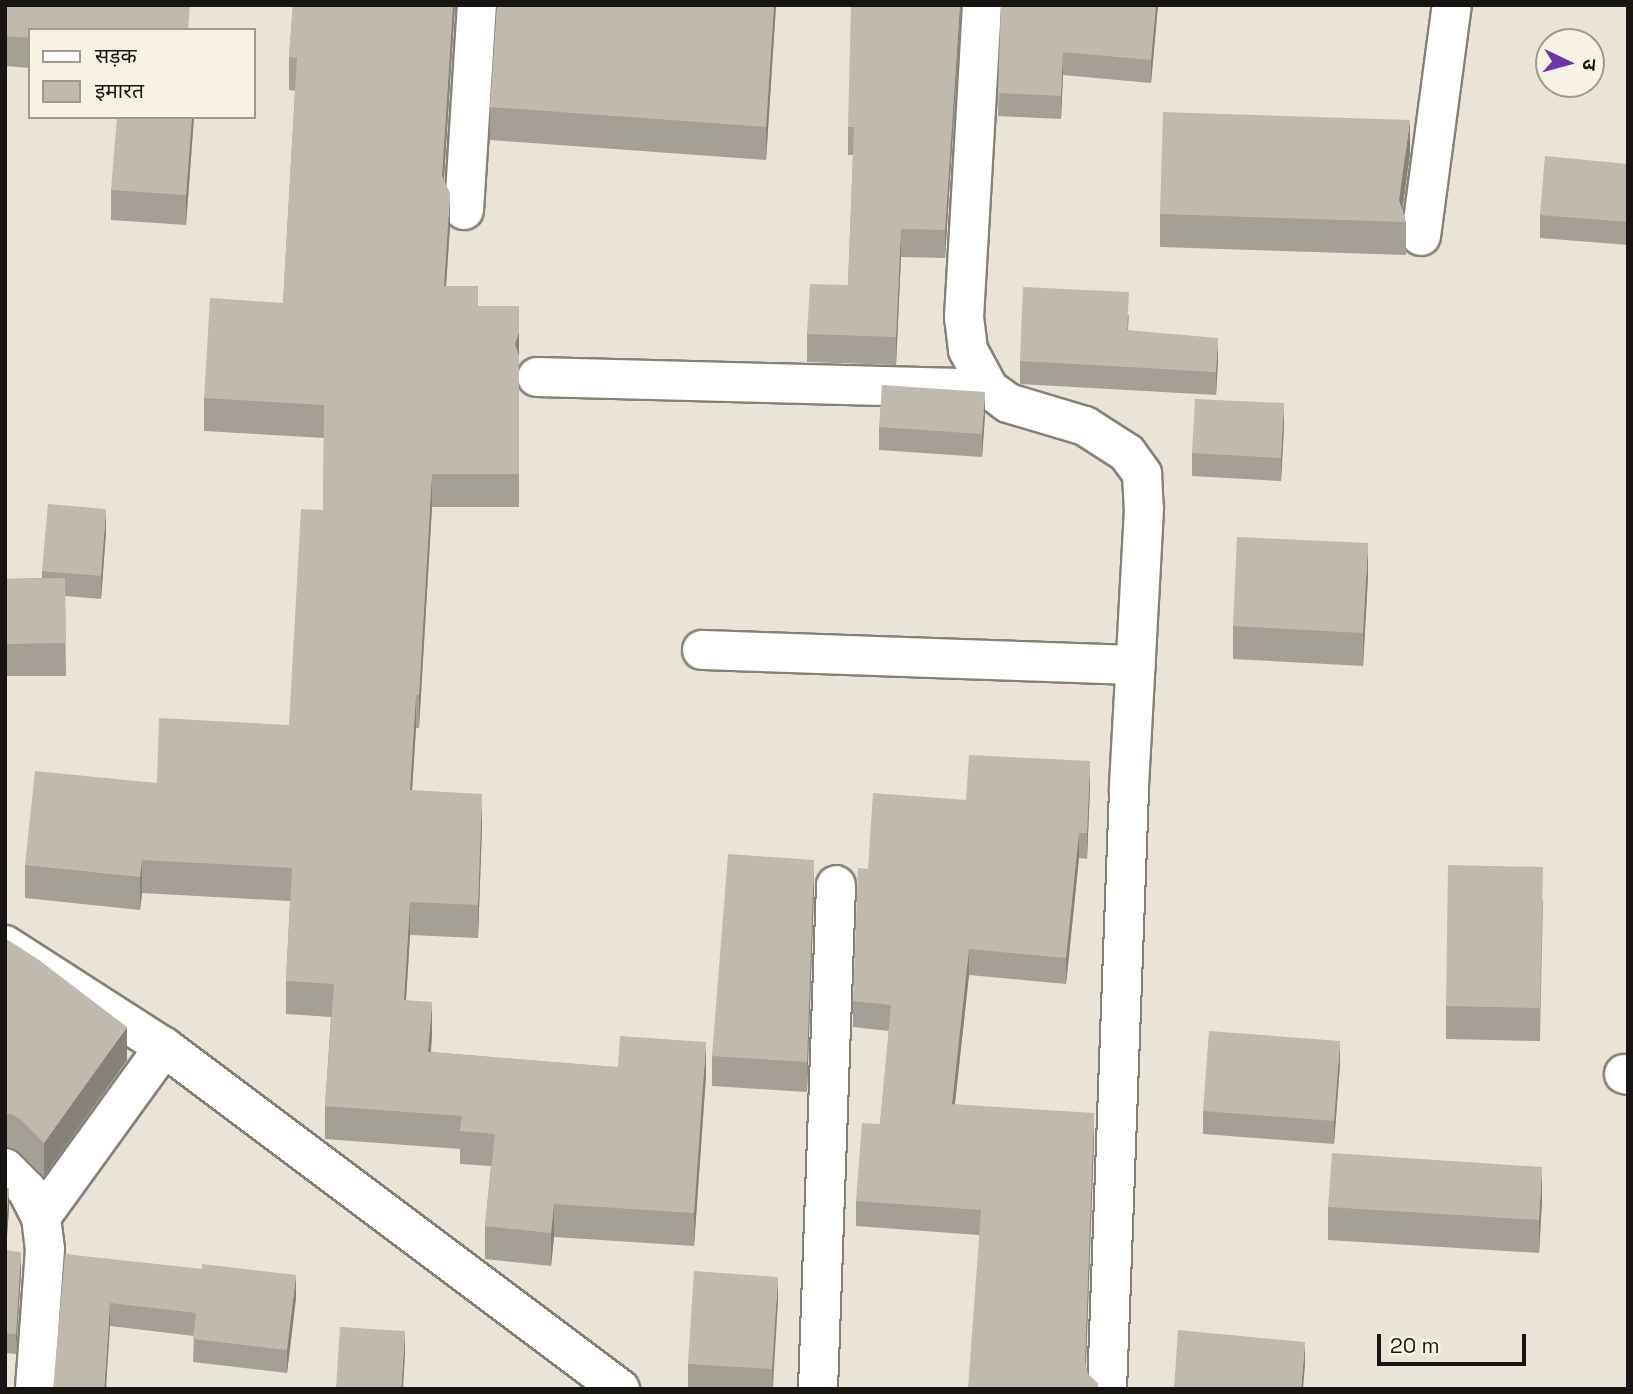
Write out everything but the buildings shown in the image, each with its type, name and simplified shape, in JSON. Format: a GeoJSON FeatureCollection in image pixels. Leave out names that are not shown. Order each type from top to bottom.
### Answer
{"type":"FeatureCollection","features":[{"type":"Feature","properties":{"kind":"street"},"geometry":{"type":"LineString","coordinates":[[464,210],[477,5]]}},
{"type":"Feature","properties":{"kind":"street"},"geometry":{"type":"LineString","coordinates":[[982,5],[964,317],[968,350],[989,389],[1008,403],[1085,426],[1127,453],[1142,474],[1144,509],[1107,1389]]}},
{"type":"Feature","properties":{"kind":"street"},"geometry":{"type":"LineString","coordinates":[[1421,236],[1452,5]]}},
{"type":"Feature","properties":{"kind":"street"},"geometry":{"type":"LineString","coordinates":[[537,377],[989,389]]}},
{"type":"Feature","properties":{"kind":"street"},"geometry":{"type":"LineString","coordinates":[[702,650],[1136,665]]}},
{"type":"Feature","properties":{"kind":"street"},"geometry":{"type":"LineString","coordinates":[[818,1389],[836,885]]}},
{"type":"Feature","properties":{"kind":"street"},"geometry":{"type":"LineString","coordinates":[[5,945],[164,1047],[620,1389]]}},
{"type":"Feature","properties":{"kind":"street"},"geometry":{"type":"LineString","coordinates":[[41,1217],[164,1047]]}},
{"type":"Feature","properties":{"kind":"street"},"geometry":{"type":"LineString","coordinates":[[5,1168],[26,1190],[41,1217],[45,1249],[35,1389]]}}]}
